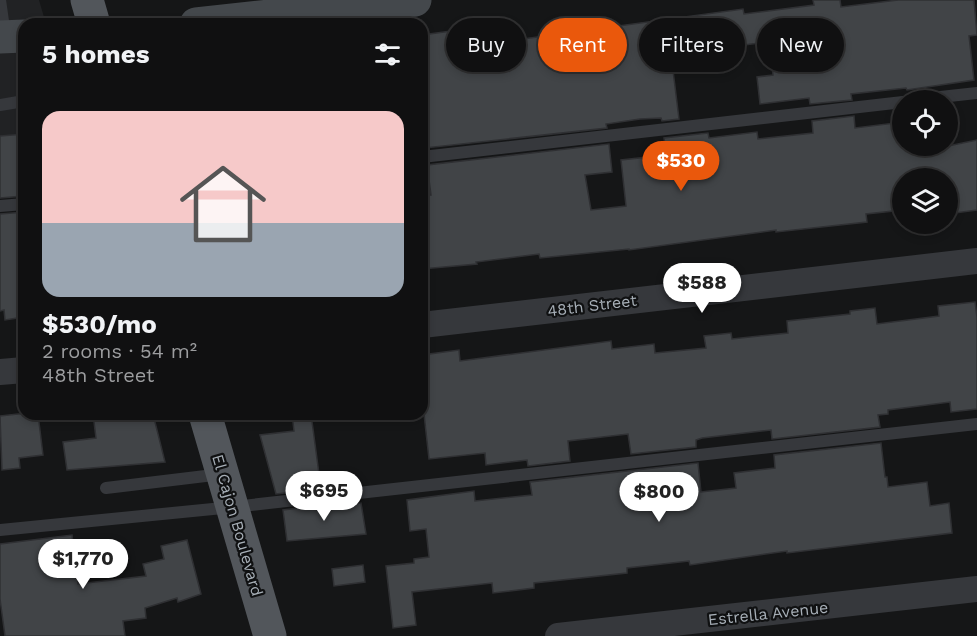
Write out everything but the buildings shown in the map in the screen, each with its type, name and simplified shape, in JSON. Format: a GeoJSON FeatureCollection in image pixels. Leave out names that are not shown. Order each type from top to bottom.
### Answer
{"type":"FeatureCollection","features":[{"type":"Feature","properties":{"kind":"main road"},"geometry":{"type":"LineString","coordinates":[[87,0],[92,18]]}},
{"type":"Feature","properties":{"kind":"main road"},"geometry":{"type":"LineString","coordinates":[[308,18],[346,16],[415,0]]}},
{"type":"Feature","properties":{"kind":"main road","name":"El Cajon Boulevard"},"geometry":{"type":"LineString","coordinates":[[207,420],[270,636]]}},
{"type":"Feature","properties":{"kind":"street","name":"48th Street"},"geometry":{"type":"LineString","coordinates":[[428,324],[977,261]]}},
{"type":"Feature","properties":{"kind":"street"},"geometry":{"type":"LineString","coordinates":[[0,372],[18,370]]}},
{"type":"Feature","properties":{"kind":"street","name":"Estrella Avenue"},"geometry":{"type":"LineString","coordinates":[[558,636],[977,589]]}},
{"type":"Feature","properties":{"kind":"lane"},"geometry":{"type":"LineString","coordinates":[[0,0],[10,36]]}},
{"type":"Feature","properties":{"kind":"lane"},"geometry":{"type":"LineString","coordinates":[[958,95],[977,93]]}},
{"type":"Feature","properties":{"kind":"lane"},"geometry":{"type":"LineString","coordinates":[[0,105],[18,102]]}},
{"type":"Feature","properties":{"kind":"lane"},"geometry":{"type":"LineString","coordinates":[[428,156],[892,103]]}},
{"type":"Feature","properties":{"kind":"lane"},"geometry":{"type":"LineString","coordinates":[[0,206],[18,204]]}},
{"type":"Feature","properties":{"kind":"lane"},"geometry":{"type":"LineString","coordinates":[[0,530],[234,507],[977,424]]}},
{"type":"Feature","properties":{"kind":"lane"},"geometry":{"type":"LineString","coordinates":[[106,488],[223,474]]}},
{"type":"Feature","properties":{"kind":"shaded area"},"geometry":{"type":"Polygon","coordinates":[[[0,0],[39,0],[44,18],[18,18],[18,190],[0,192],[0,0]]]}}]}
